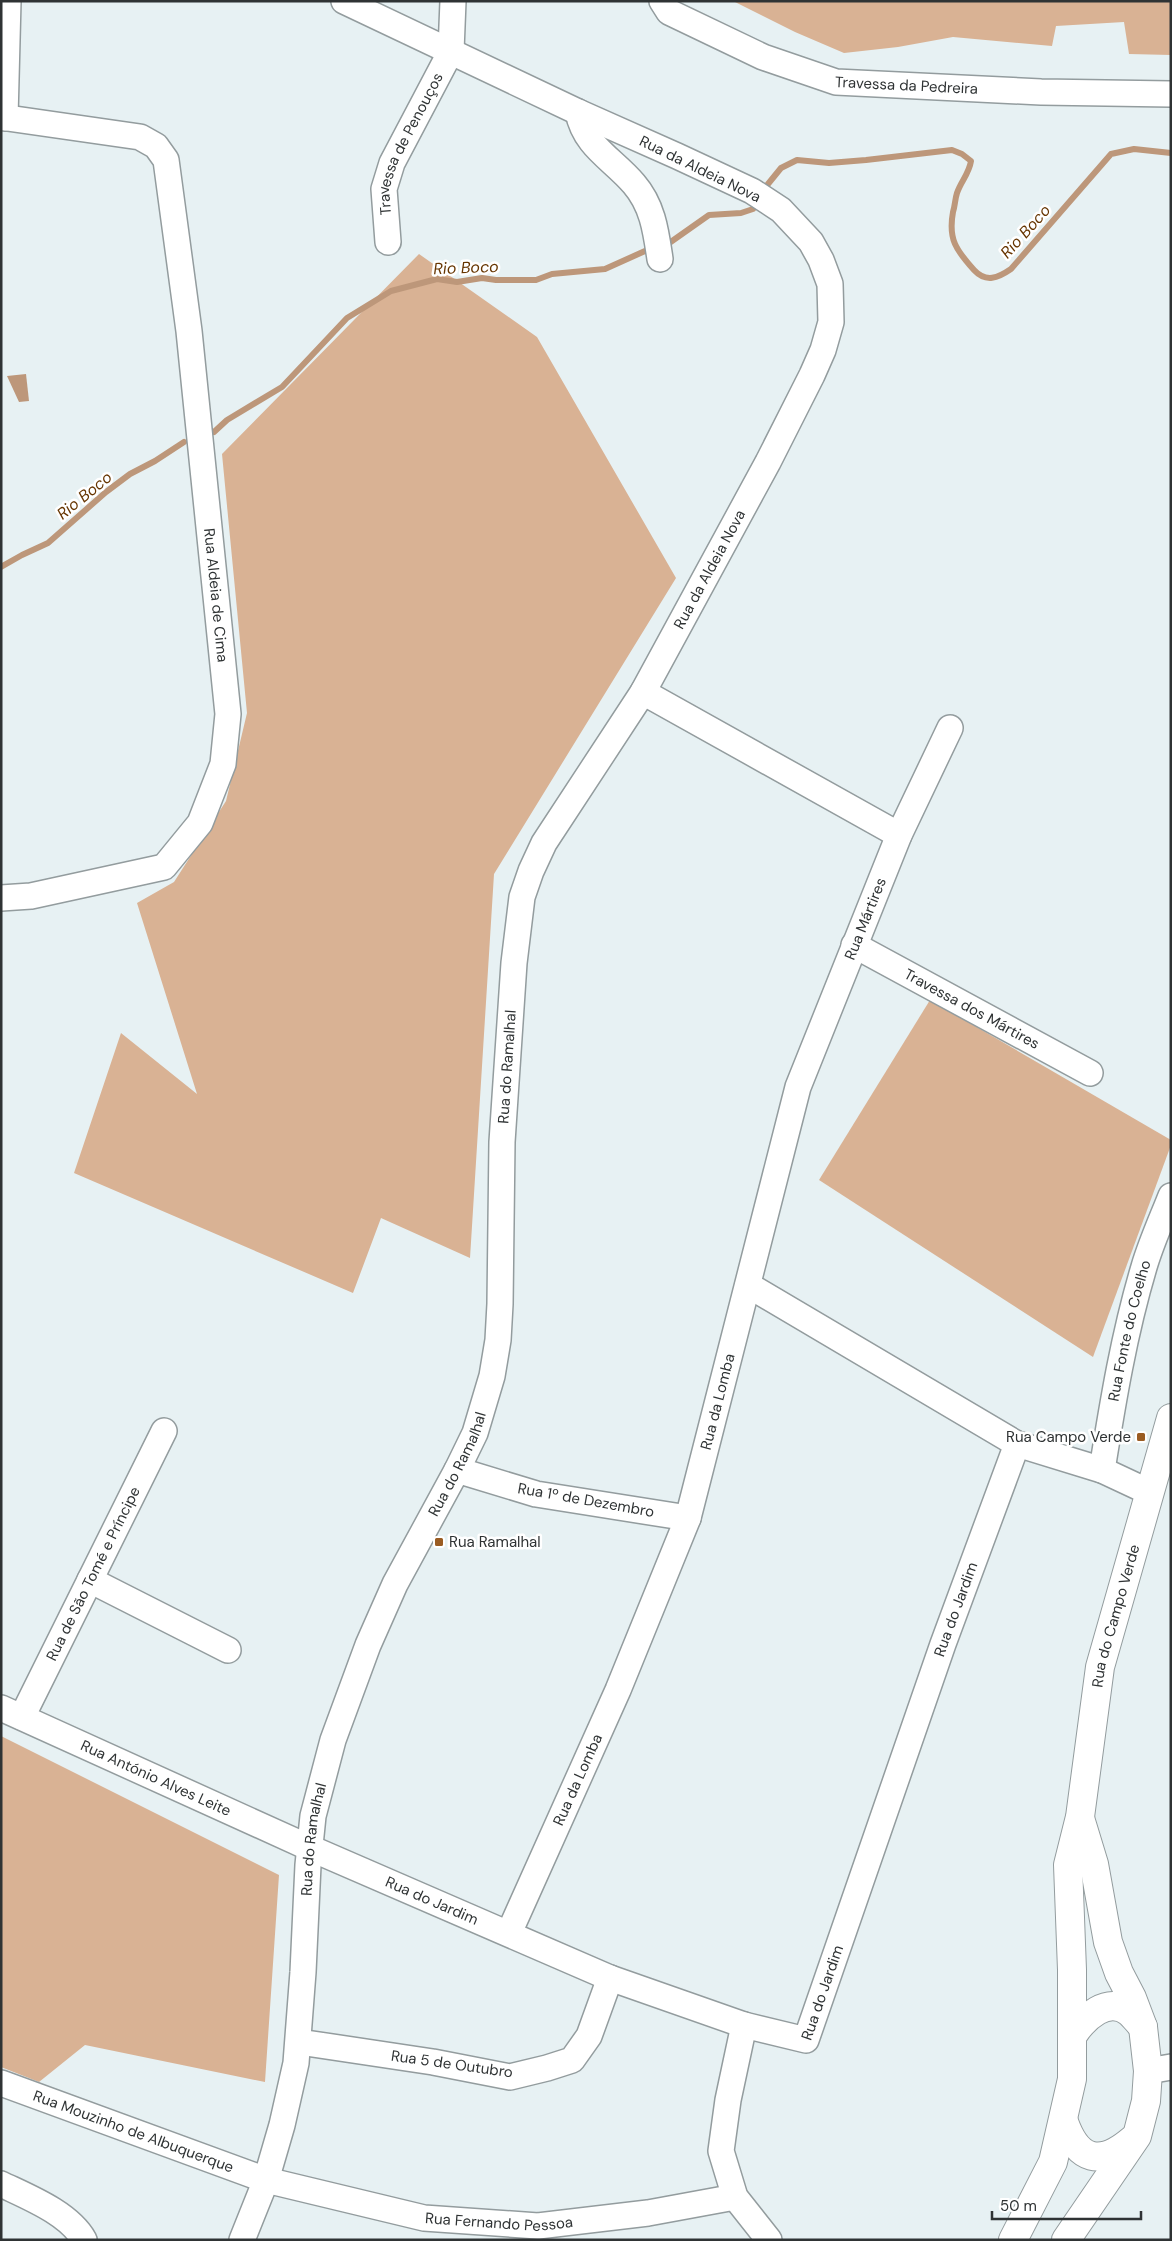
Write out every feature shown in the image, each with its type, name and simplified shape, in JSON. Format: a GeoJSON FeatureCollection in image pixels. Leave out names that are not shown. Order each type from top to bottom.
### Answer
{"type":"FeatureCollection","features":[{"type":"Feature","properties":{"kind":"main road","name":"Rua do Campo Verde"},"geometry":{"type":"LineString","coordinates":[[1013,2240],[1052,2162],[1064,2122],[1072,2079],[1073,2035],[1068,1865],[1080,1817],[1100,1667],[1171,1418]]}},
{"type":"Feature","properties":{"kind":"main road","name":"Rua do Campo Verde"},"geometry":{"type":"LineString","coordinates":[[1066,2240],[1137,2136],[1146,2101],[1160,2069],[1132,1998],[1119,1973],[1108,1942],[1094,1864],[1080,1817]]}},
{"type":"Feature","properties":{"kind":"main road"},"geometry":{"type":"LineString","coordinates":[[1073,2035],[1081,2022],[1094,2010],[1114,2006],[1127,2011],[1142,2027]]}},
{"type":"Feature","properties":{"kind":"main road"},"geometry":{"type":"LineString","coordinates":[[1064,2122],[1069,2136],[1079,2150],[1089,2155],[1104,2156],[1120,2150],[1137,2136]]}},
{"type":"Feature","properties":{"kind":"street"},"geometry":{"type":"LineString","coordinates":[[3,117],[8,1]]}},
{"type":"Feature","properties":{"kind":"street","name":"Rua da Aldeia Nova"},"geometry":{"type":"LineString","coordinates":[[344,1],[578,112],[752,191],[780,210],[811,242],[822,260],[830,284],[831,322],[823,350],[768,462],[643,692]]}},
{"type":"Feature","properties":{"kind":"street"},"geometry":{"type":"LineString","coordinates":[[451,51],[453,1]]}},
{"type":"Feature","properties":{"kind":"street","name":"Travessa da Pedreira"},"geometry":{"type":"LineString","coordinates":[[662,1],[669,12],[763,57],[836,82],[1041,92],[1171,94]]}},
{"type":"Feature","properties":{"kind":"street","name":"Travessa de Penouços"},"geometry":{"type":"LineString","coordinates":[[388,242],[384,189],[392,163],[451,51]]}},
{"type":"Feature","properties":{"kind":"street"},"geometry":{"type":"LineString","coordinates":[[578,112],[580,124],[588,140],[629,179],[644,198],[652,214],[660,260]]}},
{"type":"Feature","properties":{"kind":"street","name":"Rua Aldeia de Cima"},"geometry":{"type":"LineString","coordinates":[[1,898],[31,896],[164,867],[200,823],[223,764],[228,714],[189,331],[166,160],[156,146],[140,137],[3,117]]}},
{"type":"Feature","properties":{"kind":"street"},"geometry":{"type":"LineString","coordinates":[[643,692],[899,835]]}},
{"type":"Feature","properties":{"kind":"street","name":"Rua do Ramalhal"},"geometry":{"type":"LineString","coordinates":[[242,2240],[266,2180],[290,2092],[299,2042],[310,1848],[314,1816],[333,1740],[368,1645],[399,1576],[475,1433],[492,1376],[498,1340],[501,1282],[502,1142],[514,963],[522,897],[544,843],[643,692]]}},
{"type":"Feature","properties":{"kind":"street","name":"Rua Mártires"},"geometry":{"type":"LineString","coordinates":[[748,1286],[798,1087],[899,835],[950,728]]}},
{"type":"Feature","properties":{"kind":"street","name":"Travessa dos Mártires"},"geometry":{"type":"LineString","coordinates":[[854,945],[1090,1073]]}},
{"type":"Feature","properties":{"kind":"street","name":"Rua Fonte do Coelho"},"geometry":{"type":"LineString","coordinates":[[1102,1470],[1114,1390],[1126,1336],[1144,1266],[1171,1196]]}},
{"type":"Feature","properties":{"kind":"street"},"geometry":{"type":"LineString","coordinates":[[748,1286],[1017,1444],[1102,1470],[1149,1492]]}},
{"type":"Feature","properties":{"kind":"street","name":"Rua da Lomba"},"geometry":{"type":"LineString","coordinates":[[509,1933],[618,1690],[688,1518],[748,1286]]}},
{"type":"Feature","properties":{"kind":"street","name":"Rua de São Tomé e Príncipe"},"geometry":{"type":"LineString","coordinates":[[12,1712],[90,1580],[164,1431]]}},
{"type":"Feature","properties":{"kind":"street","name":"Rua do Jardim"},"geometry":{"type":"LineString","coordinates":[[310,1848],[610,1978],[744,2025],[806,2040],[940,1653],[1017,1444]]}},
{"type":"Feature","properties":{"kind":"street","name":"Rua 1º de Dezembro"},"geometry":{"type":"LineString","coordinates":[[457,1470],[536,1494],[688,1518]]}},
{"type":"Feature","properties":{"kind":"street"},"geometry":{"type":"LineString","coordinates":[[90,1580],[228,1650]]}},
{"type":"Feature","properties":{"kind":"street","name":"Rua António Alves Leite"},"geometry":{"type":"LineString","coordinates":[[12,1712],[310,1848]]}},
{"type":"Feature","properties":{"kind":"street","name":"Rua 5 de Outubro"},"geometry":{"type":"LineString","coordinates":[[299,2042],[433,2062],[510,2076],[548,2068],[572,2060],[589,2036],[610,1978]]}},
{"type":"Feature","properties":{"kind":"street"},"geometry":{"type":"LineString","coordinates":[[744,2025],[728,2100],[721,2151],[735,2197],[769,2240]]}},
{"type":"Feature","properties":{"kind":"street","name":"Rua Mouzinho de Albuquerque"},"geometry":{"type":"LineString","coordinates":[[1,2083],[266,2180]]}},
{"type":"Feature","properties":{"kind":"street","name":"Rua Fernando Pessoa"},"geometry":{"type":"LineString","coordinates":[[266,2180],[424,2218],[538,2226],[648,2213],[735,2197]]}},
{"type":"Feature","properties":{"kind":"street"},"geometry":{"type":"LineString","coordinates":[[1,2184],[38,2201],[77,2228],[84,2240]]}},
{"type":"Feature","properties":{"kind":"shaded area"},"geometry":{"type":"Polygon","coordinates":[[[733,1],[1171,1],[1171,55],[1129,54],[1124,22],[1056,26],[1052,46],[953,37],[898,47],[844,53],[795,32],[733,1]]]}},
{"type":"Feature","properties":{"kind":"shaded area"},"geometry":{"type":"Polygon","coordinates":[[[419,254],[537,337],[676,578],[494,874],[470,1258],[381,1218],[353,1293],[74,1173],[121,1033],[197,1094],[137,903],[174,882],[226,801],[247,713],[222,454],[419,254]]]}},
{"type":"Feature","properties":{"kind":"shaded area"},"geometry":{"type":"Polygon","coordinates":[[[26,374],[29,401],[19,402],[7,376],[26,374]]]}},
{"type":"Feature","properties":{"kind":"shaded area"},"geometry":{"type":"Polygon","coordinates":[[[930,1000],[1171,1140],[1171,1145],[1093,1357],[819,1180],[930,1000]]]}},
{"type":"Feature","properties":{"kind":"shaded area"},"geometry":{"type":"Polygon","coordinates":[[[1,1736],[279,1875],[265,2082],[85,2045],[39,2082],[1,2067],[1,1736]]]}},
{"type":"Feature","properties":{"kind":"waterway","name":"Rio Boco"},"geometry":{"type":"LineString","coordinates":[[768,184],[781,168],[797,160],[829,163],[952,150],[962,154],[971,161],[969,170],[956,195],[952,221],[953,237],[958,250],[974,270],[983,277],[992,278],[1011,269],[1111,154],[1134,149],[1171,153]]}},
{"type":"Feature","properties":{"kind":"waterway","name":"Rio Boco"},"geometry":{"type":"LineString","coordinates":[[665,246],[709,215],[741,213],[753,209]]}},
{"type":"Feature","properties":{"kind":"waterway","name":"Rio Boco"},"geometry":{"type":"LineString","coordinates":[[214,432],[227,420],[282,387],[347,318],[391,291],[437,279],[457,282],[482,278],[536,280],[552,274],[605,269],[645,251]]}},
{"type":"Feature","properties":{"kind":"waterway","name":"Rio Boco"},"geometry":{"type":"LineString","coordinates":[[1,567],[48,543],[106,492],[130,474],[155,461],[184,442]]}},
{"type":"Feature","properties":{"kind":"place","name":"Rua Campo Verde"},"geometry":{"type":"Point","coordinates":[1141,1437]}},
{"type":"Feature","properties":{"kind":"place","name":"Rua Ramalhal"},"geometry":{"type":"Point","coordinates":[439,1542]}}]}
